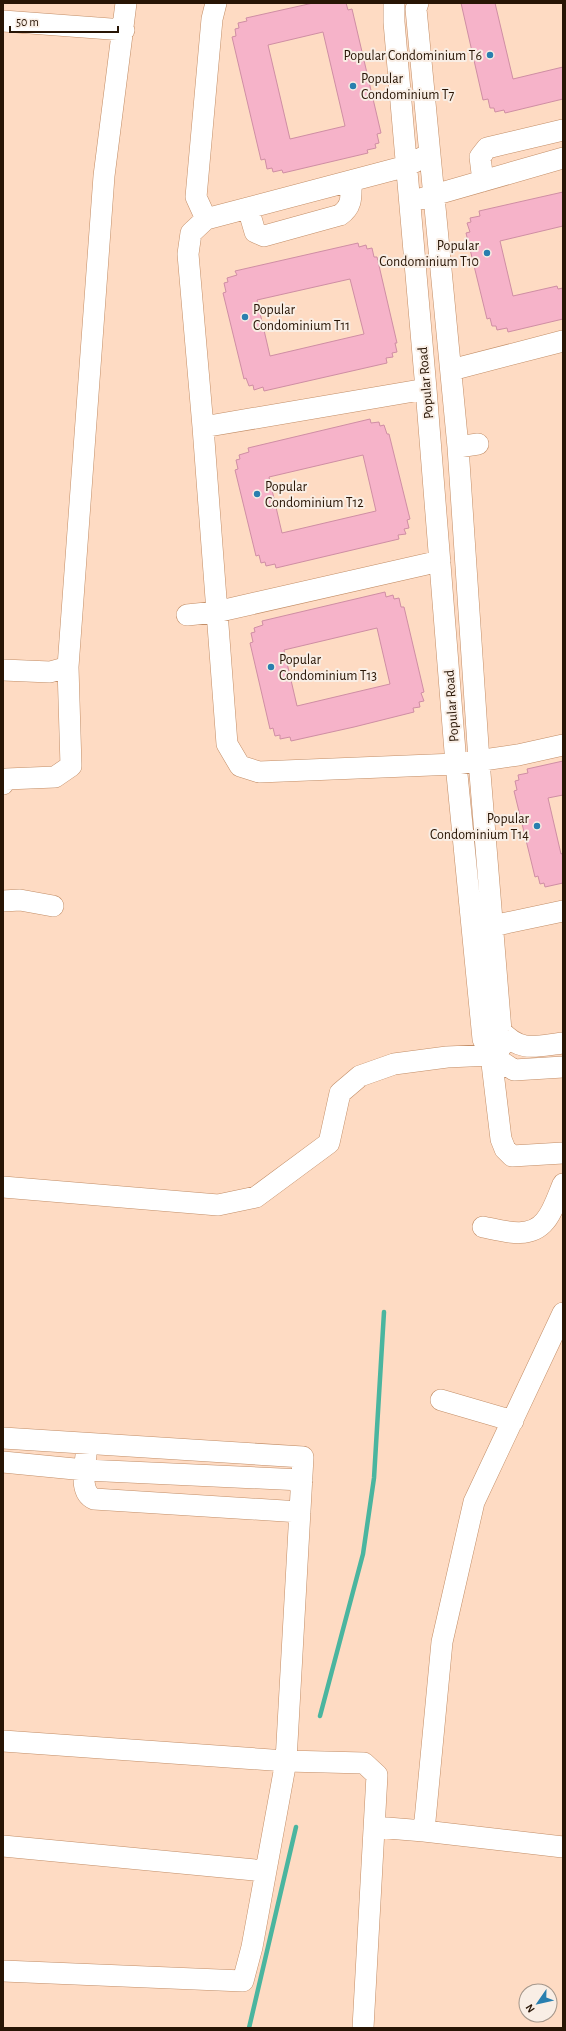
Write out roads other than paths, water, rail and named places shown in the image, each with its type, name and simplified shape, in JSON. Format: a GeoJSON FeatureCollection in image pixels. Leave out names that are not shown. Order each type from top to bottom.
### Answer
{"type":"FeatureCollection","features":[{"type":"Feature","properties":{"kind":"street"},"geometry":{"type":"LineString","coordinates":[[4,780],[55,777],[71,766],[68,667],[104,176],[124,30],[126,3]]}},
{"type":"Feature","properties":{"kind":"street"},"geometry":{"type":"LineString","coordinates":[[206,219],[196,197],[212,18],[216,3]]}},
{"type":"Feature","properties":{"kind":"street","name":"Popular Road"},"geometry":{"type":"LineString","coordinates":[[394,3],[394,22],[426,389],[456,764],[483,1039],[491,1055]]}},
{"type":"Feature","properties":{"kind":"street","name":"Popular Road"},"geometry":{"type":"LineString","coordinates":[[418,3],[416,9],[429,154],[451,370],[468,446],[479,761],[500,1031],[510,1041]]}},
{"type":"Feature","properties":{"kind":"street"},"geometry":{"type":"LineString","coordinates":[[3,21],[124,30]]}},
{"type":"Feature","properties":{"kind":"street"},"geometry":{"type":"LineString","coordinates":[[483,181],[480,157],[487,148],[563,130]]}},
{"type":"Feature","properties":{"kind":"street"},"geometry":{"type":"LineString","coordinates":[[429,154],[407,166],[206,219],[191,233],[188,254],[203,427],[227,744],[240,766],[259,772],[456,764],[563,745]]}},
{"type":"Feature","properties":{"kind":"street"},"geometry":{"type":"LineString","coordinates":[[410,201],[433,196],[563,158]]}},
{"type":"Feature","properties":{"kind":"street"},"geometry":{"type":"LineString","coordinates":[[248,208],[254,232],[264,236],[340,215],[347,210],[351,202],[351,182]]}},
{"type":"Feature","properties":{"kind":"street"},"geometry":{"type":"LineString","coordinates":[[451,370],[563,341]]}},
{"type":"Feature","properties":{"kind":"street"},"geometry":{"type":"LineString","coordinates":[[203,427],[426,389]]}},
{"type":"Feature","properties":{"kind":"street"},"geometry":{"type":"LineString","coordinates":[[187,615],[216,612],[440,561]]}},
{"type":"Feature","properties":{"kind":"street"},"geometry":{"type":"LineString","coordinates":[[3,670],[50,672],[68,667]]}},
{"type":"Feature","properties":{"kind":"street"},"geometry":{"type":"LineString","coordinates":[[3,901],[20,900],[54,906]]}},
{"type":"Feature","properties":{"kind":"street"},"geometry":{"type":"LineString","coordinates":[[492,926],[563,911]]}},
{"type":"Feature","properties":{"kind":"street"},"geometry":{"type":"LineString","coordinates":[[3,1187],[218,1205],[256,1197],[329,1143],[340,1093],[360,1076],[394,1064],[447,1057],[491,1055],[510,1041],[523,1047],[563,1043]]}},
{"type":"Feature","properties":{"kind":"street"},"geometry":{"type":"LineString","coordinates":[[491,1055],[514,1070],[563,1067]]}},
{"type":"Feature","properties":{"kind":"street"},"geometry":{"type":"LineString","coordinates":[[491,1055],[501,1139],[505,1149],[512,1156],[563,1153]]}},
{"type":"Feature","properties":{"kind":"street"},"geometry":{"type":"LineString","coordinates":[[483,1227],[518,1234],[532,1231],[545,1222],[563,1184]]}},
{"type":"Feature","properties":{"kind":"street"},"geometry":{"type":"LineString","coordinates":[[424,1830],[442,1642],[474,1502],[563,1313]]}},
{"type":"Feature","properties":{"kind":"street"},"geometry":{"type":"LineString","coordinates":[[442,1400],[513,1421]]}},
{"type":"Feature","properties":{"kind":"street"},"geometry":{"type":"LineString","coordinates":[[3,1438],[303,1457],[286,1761],[252,1947],[243,1981],[3,1971]]}},
{"type":"Feature","properties":{"kind":"street"},"geometry":{"type":"LineString","coordinates":[[87,1443],[84,1490],[87,1495],[94,1499],[300,1512]]}},
{"type":"Feature","properties":{"kind":"street"},"geometry":{"type":"LineString","coordinates":[[190,1505],[194,1450]]}},
{"type":"Feature","properties":{"kind":"street"},"geometry":{"type":"LineString","coordinates":[[3,1462],[85,1470],[302,1480]]}},
{"type":"Feature","properties":{"kind":"street"},"geometry":{"type":"LineString","coordinates":[[3,1741],[286,1761],[364,1763],[377,1775],[363,2028]]}},
{"type":"Feature","properties":{"kind":"street"},"geometry":{"type":"LineString","coordinates":[[374,1827],[424,1830],[563,1847]]}},
{"type":"Feature","properties":{"kind":"street"},"geometry":{"type":"LineString","coordinates":[[3,1846],[265,1871]]}},
{"type":"Feature","properties":{"kind":"waterway"},"geometry":{"type":"LineString","coordinates":[[320,1716],[363,1554],[374,1478],[384,1312]]}},
{"type":"Feature","properties":{"kind":"waterway"},"geometry":{"type":"LineString","coordinates":[[249,2028],[296,1827]]}},
{"type":"Feature","properties":{"kind":"place","name":"Popular Condominium T6"},"geometry":{"type":"Point","coordinates":[490,55]}},
{"type":"Feature","properties":{"kind":"place","name":"Popular Condominium T7"},"geometry":{"type":"Point","coordinates":[353,86]}},
{"type":"Feature","properties":{"kind":"place","name":"Popular Condominium T10"},"geometry":{"type":"Point","coordinates":[487,253]}},
{"type":"Feature","properties":{"kind":"place","name":"Popular Condominium T11"},"geometry":{"type":"Point","coordinates":[245,317]}},
{"type":"Feature","properties":{"kind":"place","name":"Popular Condominium T12"},"geometry":{"type":"Point","coordinates":[257,494]}},
{"type":"Feature","properties":{"kind":"place","name":"Popular Condominium T13"},"geometry":{"type":"Point","coordinates":[271,667]}},
{"type":"Feature","properties":{"kind":"place","name":"Popular Condominium T14"},"geometry":{"type":"Point","coordinates":[537,826]}}]}
